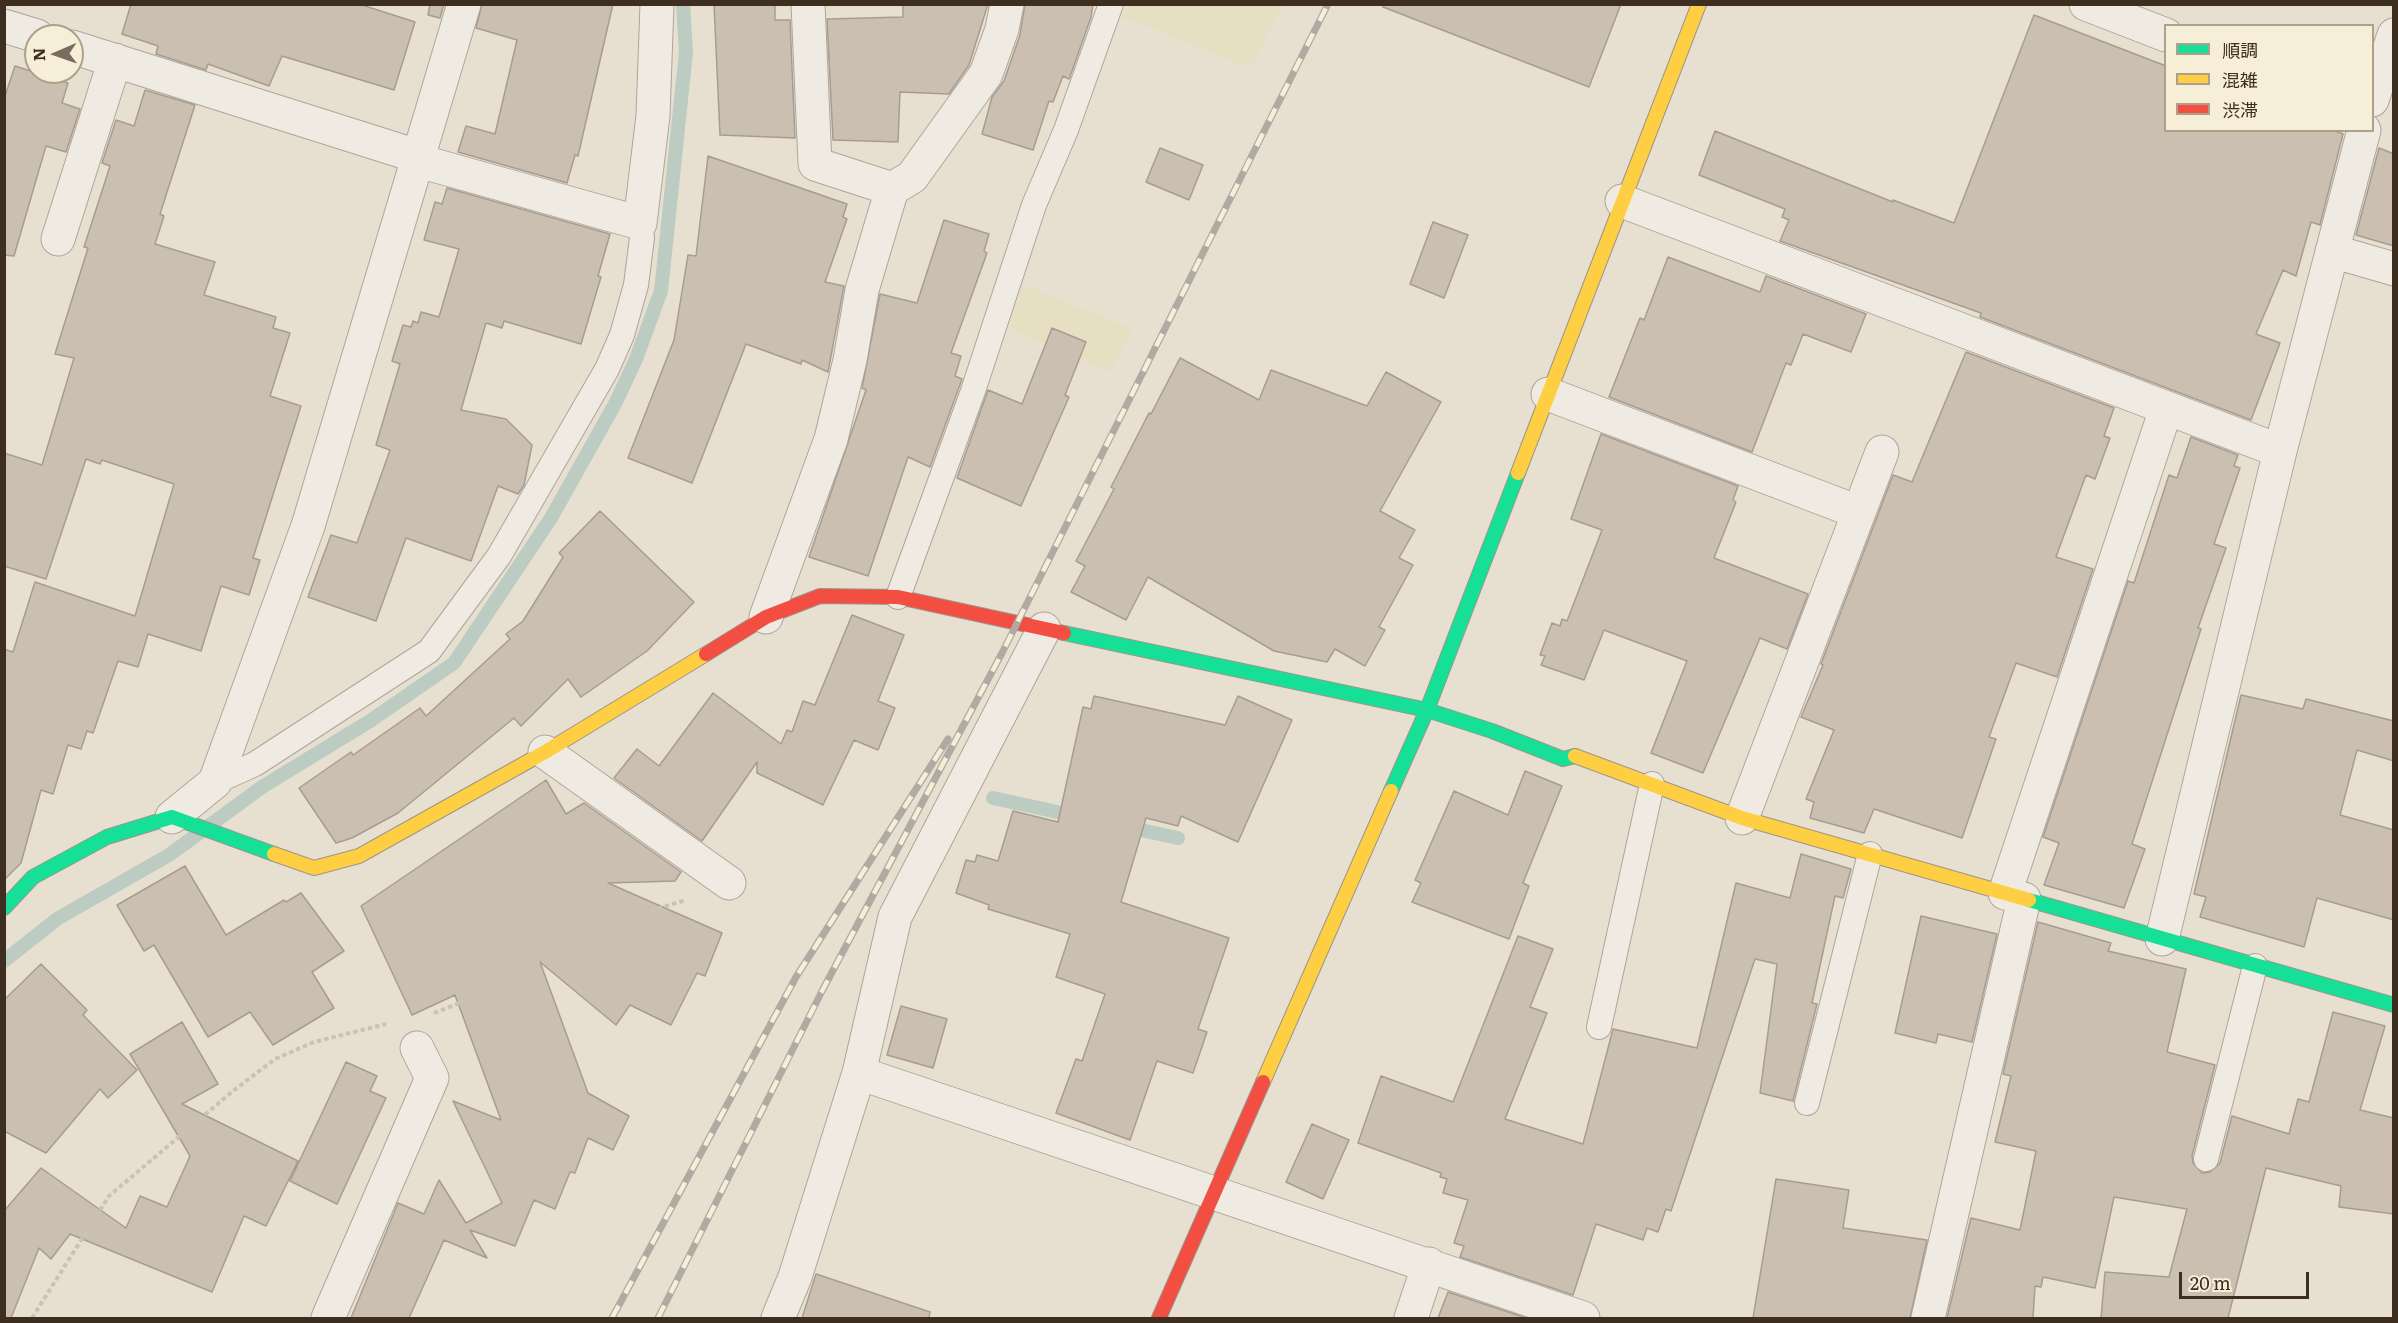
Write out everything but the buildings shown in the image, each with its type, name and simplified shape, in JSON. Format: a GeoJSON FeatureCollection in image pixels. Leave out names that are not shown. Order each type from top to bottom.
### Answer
{"type":"FeatureCollection","features":[{"type":"Feature","properties":{"kind":"street"},"geometry":{"type":"LineString","coordinates":[[4,908],[33,877],[107,837],[179,819],[215,782],[308,526],[464,4]]}},
{"type":"Feature","properties":{"kind":"street"},"geometry":{"type":"LineString","coordinates":[[84,51],[419,159],[640,223],[653,116],[657,4]]}},
{"type":"Feature","properties":{"kind":"street"},"geometry":{"type":"LineString","coordinates":[[808,4],[815,164],[892,189]]}},
{"type":"Feature","properties":{"kind":"street"},"geometry":{"type":"LineString","coordinates":[[766,617],[831,439],[850,360],[862,290],[892,189],[912,177],[986,74],[1002,29],[1007,4]]}},
{"type":"Feature","properties":{"kind":"street"},"geometry":{"type":"LineString","coordinates":[[1159,1318],[1216,1194],[1427,710],[1699,4]]}},
{"type":"Feature","properties":{"kind":"street"},"geometry":{"type":"LineString","coordinates":[[2086,4],[2164,34]]}},
{"type":"Feature","properties":{"kind":"street"},"geometry":{"type":"LineString","coordinates":[[4,26],[24,32]]}},
{"type":"Feature","properties":{"kind":"street"},"geometry":{"type":"LineString","coordinates":[[2374,97],[2394,35]]}},
{"type":"Feature","properties":{"kind":"street"},"geometry":{"type":"LineString","coordinates":[[58,239],[115,60]]}},
{"type":"Feature","properties":{"kind":"street"},"geometry":{"type":"LineString","coordinates":[[2162,939],[2280,452],[2363,132]]}},
{"type":"Feature","properties":{"kind":"street"},"geometry":{"type":"LineString","coordinates":[[1622,201],[2280,452]]}},
{"type":"Feature","properties":{"kind":"street"},"geometry":{"type":"LineString","coordinates":[[2332,251],[2394,269]]}},
{"type":"Feature","properties":{"kind":"street"},"geometry":{"type":"LineString","coordinates":[[1548,394],[1858,512]]}},
{"type":"Feature","properties":{"kind":"street"},"geometry":{"type":"LineString","coordinates":[[1928,1318],[2014,896],[2166,409]]}},
{"type":"Feature","properties":{"kind":"street"},"geometry":{"type":"LineString","coordinates":[[1742,818],[1882,452]]}},
{"type":"Feature","properties":{"kind":"street"},"geometry":{"type":"LineString","coordinates":[[179,819],[314,868],[359,856],[545,752],[766,617],[820,596],[898,597],[1018,620],[1044,628],[1427,710],[1492,731],[1563,759],[1574,756],[1742,818],[2394,1005]]}},
{"type":"Feature","properties":{"kind":"street"},"geometry":{"type":"LineString","coordinates":[[778,1318],[795,1277],[859,1073],[895,917],[1044,628]]}},
{"type":"Feature","properties":{"kind":"street"},"geometry":{"type":"LineString","coordinates":[[545,752],[729,883]]}},
{"type":"Feature","properties":{"kind":"street"},"geometry":{"type":"LineString","coordinates":[[328,1318],[432,1078],[417,1048]]}},
{"type":"Feature","properties":{"kind":"street"},"geometry":{"type":"LineString","coordinates":[[859,1073],[1583,1318]]}},
{"type":"Feature","properties":{"kind":"street"},"geometry":{"type":"LineString","coordinates":[[1411,1318],[1429,1264]]}},
{"type":"Feature","properties":{"kind":"lane"},"geometry":{"type":"LineString","coordinates":[[898,597],[973,391],[1034,205],[1066,130],[1111,4]]}},
{"type":"Feature","properties":{"kind":"lane"},"geometry":{"type":"LineString","coordinates":[[215,782],[255,764],[429,651],[499,556],[608,369],[622,335],[635,293],[642,238],[640,223]]}},
{"type":"Feature","properties":{"kind":"lane"},"geometry":{"type":"LineString","coordinates":[[1599,1027],[1652,784]]}},
{"type":"Feature","properties":{"kind":"lane"},"geometry":{"type":"LineString","coordinates":[[1807,1103],[1870,854]]}},
{"type":"Feature","properties":{"kind":"lane"},"geometry":{"type":"LineString","coordinates":[[2206,1159],[2255,966]]}},
{"type":"Feature","properties":{"kind":"path"},"geometry":{"type":"LineString","coordinates":[[425,1016],[470,999],[621,920],[714,892],[729,883]]}},
{"type":"Feature","properties":{"kind":"path"},"geometry":{"type":"LineString","coordinates":[[32,1318],[109,1196],[233,1091],[275,1059],[364,1028],[394,1022]]}},
{"type":"Feature","properties":{"kind":"shaded area"},"geometry":{"type":"Polygon","coordinates":[[[1125,4],[1283,5],[1250,68],[1122,16],[1125,4]]]}},
{"type":"Feature","properties":{"kind":"shaded area"},"geometry":{"type":"Polygon","coordinates":[[[1019,283],[1132,329],[1110,372],[1004,326],[1019,283]]]}},
{"type":"Feature","properties":{"kind":"waterway"},"geometry":{"type":"LineString","coordinates":[[4,961],[57,919],[169,855],[262,787],[370,721],[454,663],[551,518],[616,402],[636,359],[661,291],[686,52],[683,4]]}},
{"type":"Feature","properties":{"kind":"waterway"},"geometry":{"type":"LineString","coordinates":[[993,798],[1076,816]]}},
{"type":"Feature","properties":{"kind":"waterway"},"geometry":{"type":"LineString","coordinates":[[1127,827],[1178,838]]}},
{"type":"Feature","properties":{"kind":"railway"},"geometry":{"type":"LineString","coordinates":[[658,1318],[822,991],[1002,653],[1328,4]]}},
{"type":"Feature","properties":{"kind":"railway"},"geometry":{"type":"LineString","coordinates":[[612,1318],[796,977],[948,739]]}},
{"type":"Feature","properties":{"kind":"traffic: fast"},"geometry":{"type":"LineString","coordinates":[[1391,791],[1427,710],[1518,473]]}},
{"type":"Feature","properties":{"kind":"traffic: fast"},"geometry":{"type":"LineString","coordinates":[[1064,633],[1427,710],[1492,731],[1563,759],[1575,756]]}},
{"type":"Feature","properties":{"kind":"traffic: fast"},"geometry":{"type":"LineString","coordinates":[[4,908],[33,877],[107,837],[172,817],[274,854]]}},
{"type":"Feature","properties":{"kind":"traffic: fast"},"geometry":{"type":"LineString","coordinates":[[2029,900],[2394,1005]]}},
{"type":"Feature","properties":{"kind":"traffic: slow"},"geometry":{"type":"LineString","coordinates":[[1518,473],[1699,4]]}},
{"type":"Feature","properties":{"kind":"traffic: slow"},"geometry":{"type":"LineString","coordinates":[[274,854],[314,868],[359,856],[545,752],[706,654]]}},
{"type":"Feature","properties":{"kind":"traffic: slow"},"geometry":{"type":"LineString","coordinates":[[1575,756],[1742,818],[2029,900]]}},
{"type":"Feature","properties":{"kind":"traffic: slow"},"geometry":{"type":"LineString","coordinates":[[1263,1082],[1391,791]]}},
{"type":"Feature","properties":{"kind":"traffic: jam"},"geometry":{"type":"LineString","coordinates":[[706,654],[766,617],[820,596],[898,597],[1064,633]]}},
{"type":"Feature","properties":{"kind":"traffic: jam"},"geometry":{"type":"LineString","coordinates":[[1159,1318],[1263,1082]]}}]}
